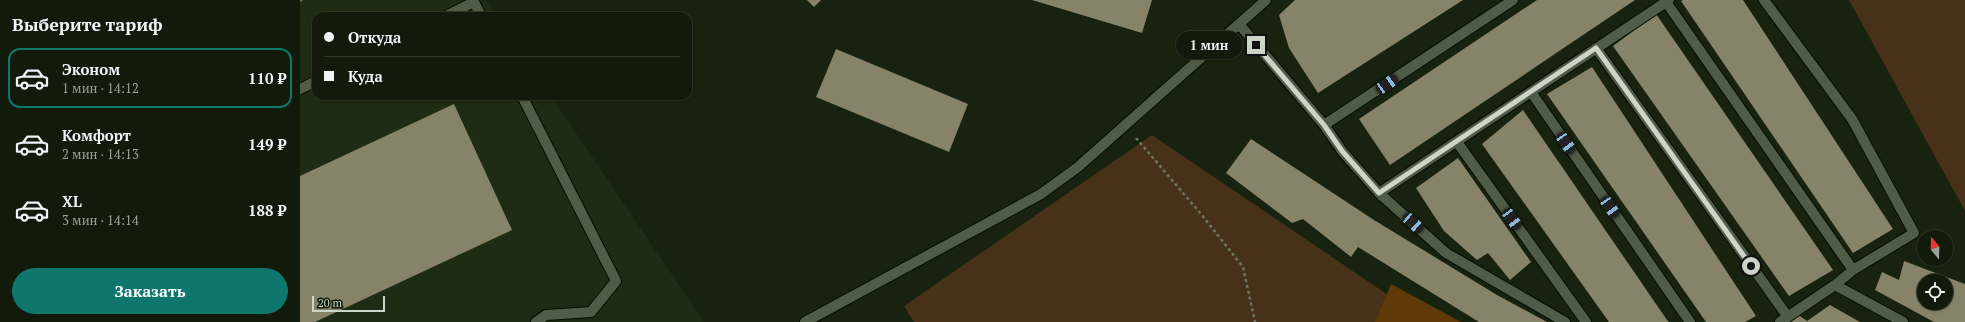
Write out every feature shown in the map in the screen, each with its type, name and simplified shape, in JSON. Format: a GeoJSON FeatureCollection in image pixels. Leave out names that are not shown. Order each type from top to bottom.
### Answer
{"type":"FeatureCollection","features":[{"type":"Feature","properties":{"kind":"lane"},"geometry":{"type":"LineString","coordinates":[[805,322],[1041,194],[1078,167],[1266,0]]}},
{"type":"Feature","properties":{"kind":"lane"},"geometry":{"type":"LineString","coordinates":[[1324,125],[1513,0]]}},
{"type":"Feature","properties":{"kind":"lane"},"geometry":{"type":"LineString","coordinates":[[1596,48],[1784,319],[1835,285],[1854,270],[1914,233],[1852,119],[1764,0]]}},
{"type":"Feature","properties":{"kind":"lane"},"geometry":{"type":"LineString","coordinates":[[453,12],[473,1],[479,12]]}},
{"type":"Feature","properties":{"kind":"lane"},"geometry":{"type":"LineString","coordinates":[[1379,193],[1666,1],[1854,270]]}},
{"type":"Feature","properties":{"kind":"lane"},"geometry":{"type":"LineString","coordinates":[[1239,24],[1281,76],[1324,125],[1342,151],[1379,193],[1446,253],[1565,322]]}},
{"type":"Feature","properties":{"kind":"lane"},"geometry":{"type":"LineString","coordinates":[[300,90],[312,83]]}},
{"type":"Feature","properties":{"kind":"lane"},"geometry":{"type":"LineString","coordinates":[[1531,92],[1690,322]]}},
{"type":"Feature","properties":{"kind":"lane"},"geometry":{"type":"LineString","coordinates":[[524,100],[616,281],[591,312],[546,315],[536,322]]}},
{"type":"Feature","properties":{"kind":"lane"},"geometry":{"type":"LineString","coordinates":[[1457,142],[1586,322]]}},
{"type":"Feature","properties":{"kind":"lane"},"geometry":{"type":"LineString","coordinates":[[1835,285],[1903,322]]}},
{"type":"Feature","properties":{"kind":"path"},"geometry":{"type":"LineString","coordinates":[[1125,125],[1201,214],[1242,267],[1255,322]]}},
{"type":"Feature","properties":{"kind":"shaded area"},"geometry":{"type":"Polygon","coordinates":[[[300,0],[486,0],[494,12],[312,12],[312,100],[554,100],[704,322],[300,322],[300,0]]]}},
{"type":"Feature","properties":{"kind":"shaded area"},"geometry":{"type":"Polygon","coordinates":[[[1849,0],[1965,0],[1965,211],[1849,0]]]}},
{"type":"Feature","properties":{"kind":"shaded area"},"geometry":{"type":"Polygon","coordinates":[[[1152,135],[1422,318],[1418,322],[914,322],[904,306],[1152,135]]]}},
{"type":"Feature","properties":{"kind":"shaded area"},"geometry":{"type":"Polygon","coordinates":[[[1391,284],[1461,322],[1375,322],[1391,284]]]}},
{"type":"Feature","properties":{"kind":"building"},"geometry":{"type":"Polygon","coordinates":[[[807,0],[821,0],[814,7],[807,0]]]}},
{"type":"Feature","properties":{"kind":"building"},"geometry":{"type":"Polygon","coordinates":[[[1032,0],[1152,0],[1142,33],[1032,0]]]}},
{"type":"Feature","properties":{"kind":"building"},"geometry":{"type":"Polygon","coordinates":[[[1295,0],[1463,0],[1318,93],[1289,48],[1279,15],[1295,0]]]}},
{"type":"Feature","properties":{"kind":"building"},"geometry":{"type":"Polygon","coordinates":[[[1537,0],[1635,0],[1390,165],[1359,119],[1537,0]]]}},
{"type":"Feature","properties":{"kind":"building"},"geometry":{"type":"Polygon","coordinates":[[[1743,0],[1893,229],[1853,253],[1681,1],[1743,0]]]}},
{"type":"Feature","properties":{"kind":"building"},"geometry":{"type":"Polygon","coordinates":[[[1656,14],[1833,270],[1789,296],[1613,46],[1656,14]]]}},
{"type":"Feature","properties":{"kind":"building"},"geometry":{"type":"Polygon","coordinates":[[[836,49],[968,104],[949,152],[816,97],[836,49]]]}},
{"type":"Feature","properties":{"kind":"building"},"geometry":{"type":"Polygon","coordinates":[[[1592,67],[1756,316],[1745,322],[1706,322],[1547,94],[1592,67]]]}},
{"type":"Feature","properties":{"kind":"building"},"geometry":{"type":"Polygon","coordinates":[[[454,104],[512,230],[315,322],[300,322],[300,176],[454,104]]]}},
{"type":"Feature","properties":{"kind":"building"},"geometry":{"type":"Polygon","coordinates":[[[1523,110],[1669,322],[1609,322],[1482,144],[1523,110]]]}},
{"type":"Feature","properties":{"kind":"building"},"geometry":{"type":"Polygon","coordinates":[[[1251,139],[1374,220],[1497,295],[1547,322],[1479,322],[1358,247],[1351,257],[1303,219],[1292,223],[1226,173],[1251,139]]]}},
{"type":"Feature","properties":{"kind":"building"},"geometry":{"type":"Polygon","coordinates":[[[1458,158],[1531,262],[1510,280],[1488,253],[1477,260],[1444,231],[1416,188],[1458,158]]]}},
{"type":"Feature","properties":{"kind":"building"},"geometry":{"type":"Polygon","coordinates":[[[1904,261],[1938,274],[1917,274],[1917,310],[1953,310],[1953,279],[1965,284],[1965,322],[1934,322],[1875,290],[1882,272],[1899,280],[1904,261]]]}},
{"type":"Feature","properties":{"kind":"building"},"geometry":{"type":"Polygon","coordinates":[[[1830,305],[1860,322],[1789,322],[1797,314],[1807,321],[1830,305]]]}},
{"type":"Feature","properties":{"kind":"route"},"geometry":{"type":"LineString","coordinates":[[1256,45],[1324,125],[1342,151],[1379,193],[1596,48],[1751,266]]}}]}
